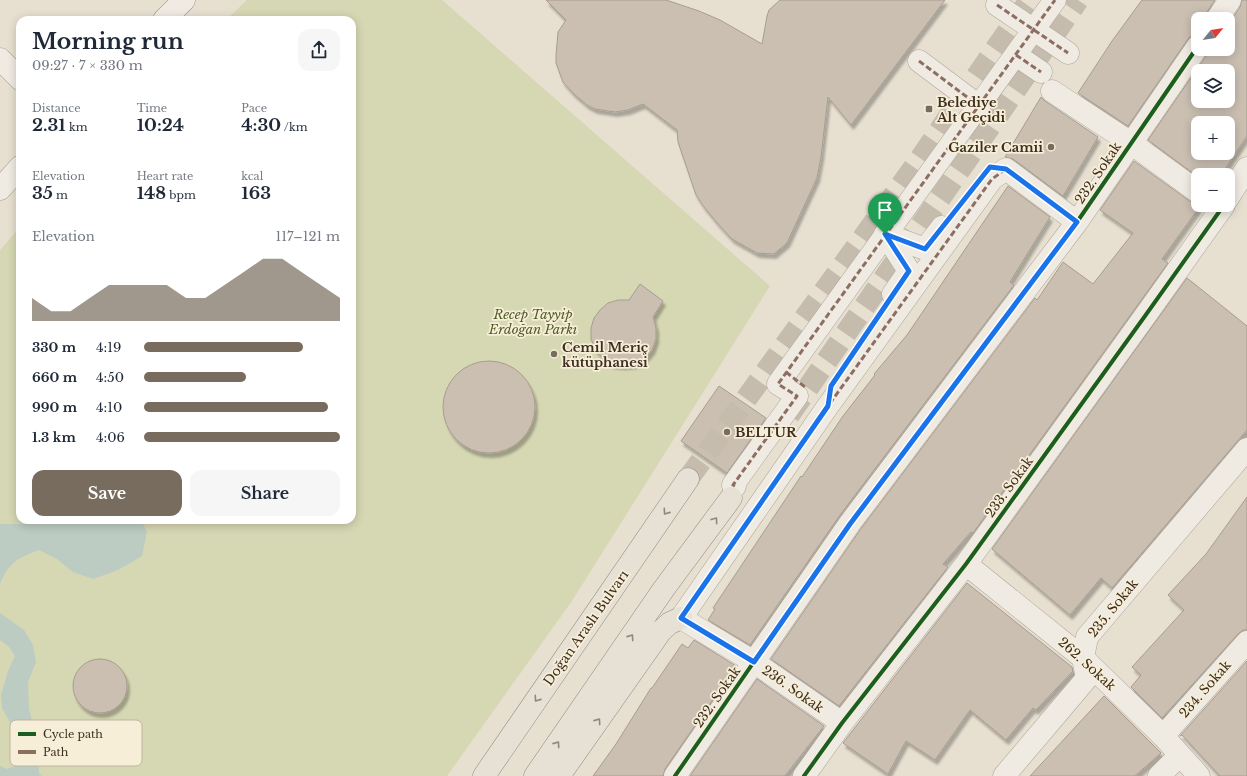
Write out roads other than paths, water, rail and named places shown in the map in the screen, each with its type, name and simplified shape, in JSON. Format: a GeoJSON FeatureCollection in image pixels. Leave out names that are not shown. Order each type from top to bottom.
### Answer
{"type":"FeatureCollection","features":[{"type":"Feature","properties":{"kind":"main road","name":"Doğan Araslı Bulvarı"},"geometry":{"type":"LineString","coordinates":[[484,776],[688,479]]}},
{"type":"Feature","properties":{"kind":"main road"},"geometry":{"type":"LineString","coordinates":[[535,776],[663,590],[733,492]]}},
{"type":"Feature","properties":{"kind":"main road"},"geometry":{"type":"LineString","coordinates":[[559,776],[661,630],[670,623],[681,618]]}},
{"type":"Feature","properties":{"kind":"street"},"geometry":{"type":"LineString","coordinates":[[733,492],[732,485],[797,396],[778,384],[1055,0]]}},
{"type":"Feature","properties":{"kind":"street"},"geometry":{"type":"LineString","coordinates":[[1221,12],[1230,0]]}},
{"type":"Feature","properties":{"kind":"street"},"geometry":{"type":"LineString","coordinates":[[168,16],[181,1]]}},
{"type":"Feature","properties":{"kind":"street"},"geometry":{"type":"LineString","coordinates":[[997,5],[1068,53]]}},
{"type":"Feature","properties":{"kind":"street"},"geometry":{"type":"LineString","coordinates":[[1016,55],[1041,72]]}},
{"type":"Feature","properties":{"kind":"street","name":"232. Sokak"},"geometry":{"type":"LineString","coordinates":[[675,776],[850,524],[1077,222],[1191,56]]}},
{"type":"Feature","properties":{"kind":"street"},"geometry":{"type":"LineString","coordinates":[[0,59],[16,74]]}},
{"type":"Feature","properties":{"kind":"street"},"geometry":{"type":"LineString","coordinates":[[919,61],[979,106]]}},
{"type":"Feature","properties":{"kind":"street"},"geometry":{"type":"LineString","coordinates":[[1052,91],[1131,143],[1191,187]]}},
{"type":"Feature","properties":{"kind":"street"},"geometry":{"type":"LineString","coordinates":[[885,234],[925,249],[990,167],[1006,169],[1077,222]]}},
{"type":"Feature","properties":{"kind":"street","name":"233. Sokak"},"geometry":{"type":"LineString","coordinates":[[1235,185],[1247,168]]}},
{"type":"Feature","properties":{"kind":"street"},"geometry":{"type":"LineString","coordinates":[[681,618],[828,406],[992,179],[1006,169]]}},
{"type":"Feature","properties":{"kind":"street"},"geometry":{"type":"LineString","coordinates":[[0,189],[16,171]]}},
{"type":"Feature","properties":{"kind":"street","name":"233. Sokak"},"geometry":{"type":"LineString","coordinates":[[804,776],[842,724],[966,564],[1216,212]]}},
{"type":"Feature","properties":{"kind":"street"},"geometry":{"type":"LineString","coordinates":[[828,406],[831,386],[909,271],[885,234]]}},
{"type":"Feature","properties":{"kind":"street"},"geometry":{"type":"LineString","coordinates":[[786,372],[805,386]]}},
{"type":"Feature","properties":{"kind":"street","name":"235. Sokak"},"geometry":{"type":"LineString","coordinates":[[1004,776],[1087,678],[1084,658],[1087,637],[1247,449]]}},
{"type":"Feature","properties":{"kind":"street","name":"262. Sokak"},"geometry":{"type":"LineString","coordinates":[[966,564],[1084,658],[1164,736],[1199,776]]}},
{"type":"Feature","properties":{"kind":"street","name":"236. Sokak"},"geometry":{"type":"LineString","coordinates":[[681,618],[754,662],[842,724]]}},
{"type":"Feature","properties":{"kind":"street","name":"234. Sokak"},"geometry":{"type":"LineString","coordinates":[[1164,736],[1247,642]]}},
{"type":"Feature","properties":{"kind":"street"},"geometry":{"type":"LineString","coordinates":[[1159,776],[1180,755]]}},
{"type":"Feature","properties":{"kind":"tunnel"},"geometry":{"type":"LineString","coordinates":[[688,479],[918,162],[1030,0]]}},
{"type":"Feature","properties":{"kind":"tunnel"},"geometry":{"type":"LineString","coordinates":[[789,415],[1078,0]]}},
{"type":"Feature","properties":{"kind":"place","name":"Belediye Alt Geçidi"},"geometry":{"type":"Point","coordinates":[929,109]}},
{"type":"Feature","properties":{"kind":"place","name":"Gaziler Camii"},"geometry":{"type":"Point","coordinates":[1051,147]}},
{"type":"Feature","properties":{"kind":"place","name":"Cemil Meriç kütüphanesi"},"geometry":{"type":"Point","coordinates":[554,354]}},
{"type":"Feature","properties":{"kind":"place","name":"BELTUR"},"geometry":{"type":"Point","coordinates":[727,432]}},
{"type":"Feature","properties":{"kind":"park label","name":"Recep Tayyip Erdoğan Parkı"},"geometry":{"type":"Point","coordinates":[533,322]}}]}
